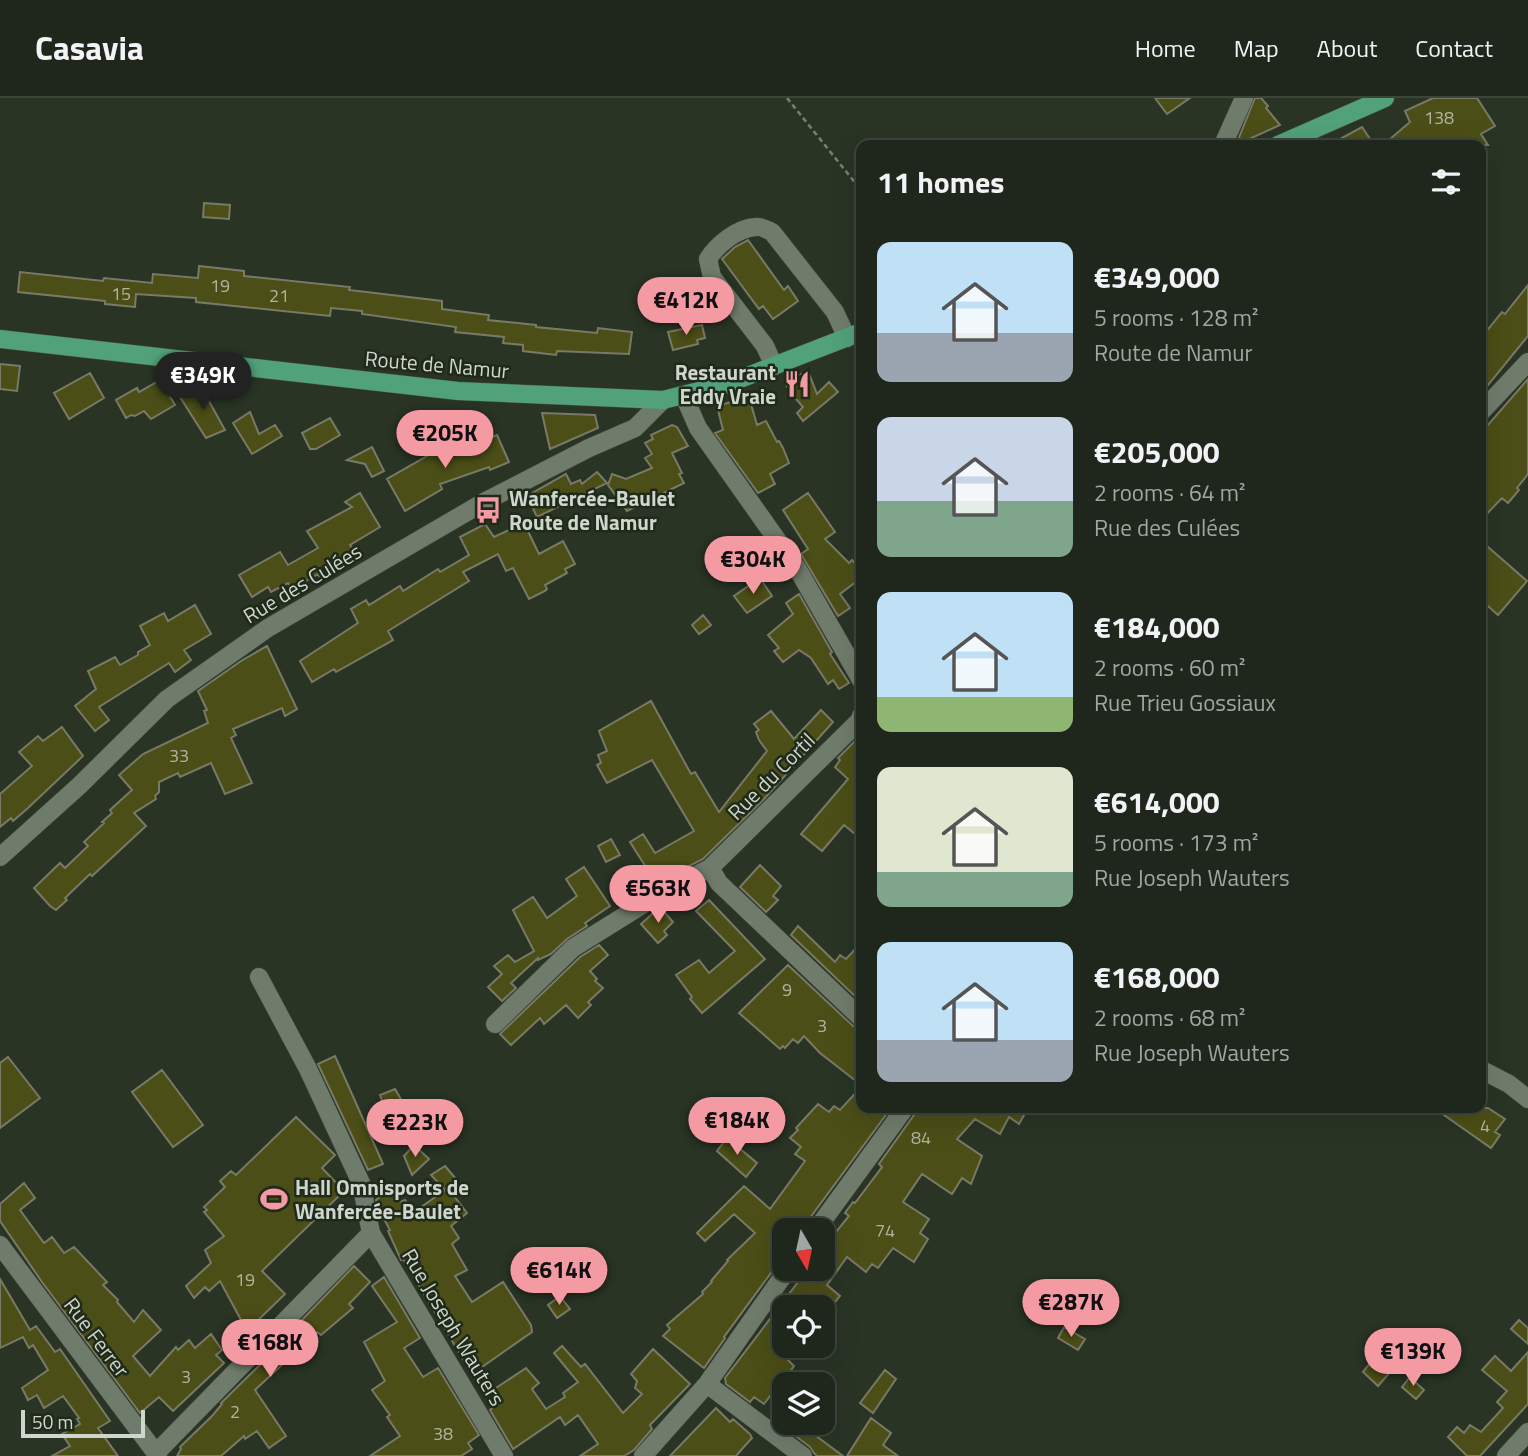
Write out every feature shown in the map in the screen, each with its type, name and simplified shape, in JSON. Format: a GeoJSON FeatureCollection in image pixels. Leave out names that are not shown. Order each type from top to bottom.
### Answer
{"type":"FeatureCollection","features":[{"type":"Feature","properties":{"kind":"main road"},"geometry":{"type":"LineString","coordinates":[[1289,140],[1385,98]]}},
{"type":"Feature","properties":{"kind":"main road","name":"Route de Namur"},"geometry":{"type":"LineString","coordinates":[[0,339],[458,391],[663,400],[684,396],[774,366],[854,335]]}},
{"type":"Feature","properties":{"kind":"street"},"geometry":{"type":"LineString","coordinates":[[1225,140],[1244,98]]}},
{"type":"Feature","properties":{"kind":"street"},"geometry":{"type":"LineString","coordinates":[[774,366],[765,346],[712,277],[708,259],[716,247],[742,230],[757,226],[772,232],[854,335]]}},
{"type":"Feature","properties":{"kind":"street"},"geometry":{"type":"LineString","coordinates":[[1486,407],[1528,362]]}},
{"type":"Feature","properties":{"kind":"street"},"geometry":{"type":"LineString","coordinates":[[684,396],[698,428],[797,568],[856,671]]}},
{"type":"Feature","properties":{"kind":"street","name":"Rue des Culées"},"geometry":{"type":"LineString","coordinates":[[0,858],[80,785],[167,699],[268,628],[484,502],[589,448],[635,428],[663,400]]}},
{"type":"Feature","properties":{"kind":"street","name":"Rue du Cortil"},"geometry":{"type":"LineString","coordinates":[[495,1024],[573,948],[658,895],[710,868],[856,724]]}},
{"type":"Feature","properties":{"kind":"street"},"geometry":{"type":"LineString","coordinates":[[710,868],[719,883],[856,1013]]}},
{"type":"Feature","properties":{"kind":"street","name":"Rue Joseph Wauters"},"geometry":{"type":"LineString","coordinates":[[259,977],[308,1069],[361,1183],[371,1233],[504,1456]]}},
{"type":"Feature","properties":{"kind":"street"},"geometry":{"type":"LineString","coordinates":[[1486,1072],[1509,1084],[1528,1099]]}},
{"type":"Feature","properties":{"kind":"street"},"geometry":{"type":"LineString","coordinates":[[825,1218],[901,1113]]}},
{"type":"Feature","properties":{"kind":"street"},"geometry":{"type":"LineString","coordinates":[[157,1454],[371,1233]]}},
{"type":"Feature","properties":{"kind":"street","name":"Rue Ferrer"},"geometry":{"type":"LineString","coordinates":[[0,1245],[157,1454]]}},
{"type":"Feature","properties":{"kind":"street"},"geometry":{"type":"LineString","coordinates":[[643,1456],[707,1384],[780,1281]]}},
{"type":"Feature","properties":{"kind":"street"},"geometry":{"type":"LineString","coordinates":[[707,1384],[803,1456]]}},
{"type":"Feature","properties":{"kind":"street"},"geometry":{"type":"LineString","coordinates":[[1506,1456],[1528,1433]]}},
{"type":"Feature","properties":{"kind":"path"},"geometry":{"type":"LineString","coordinates":[[787,98],[856,184]]}},
{"type":"Feature","properties":{"kind":"building"},"geometry":{"type":"Polygon","coordinates":[[[1155,98],[1190,98],[1167,114],[1155,98]]]}},
{"type":"Feature","properties":{"kind":"building"},"geometry":{"type":"Polygon","coordinates":[[[1255,98],[1261,98],[1280,125],[1247,140],[1238,140],[1255,98]]]}},
{"type":"Feature","properties":{"kind":"building"},"geometry":{"type":"Polygon","coordinates":[[[1433,98],[1477,98],[1495,126],[1481,134],[1485,140],[1389,140],[1410,122],[1405,111],[1433,98]]]}},
{"type":"Feature","properties":{"kind":"building"},"geometry":{"type":"Polygon","coordinates":[[[1362,127],[1371,140],[1338,140],[1362,127]]]}},
{"type":"Feature","properties":{"kind":"building"},"geometry":{"type":"Polygon","coordinates":[[[204,203],[230,205],[229,219],[203,217],[204,203]]]}},
{"type":"Feature","properties":{"kind":"building"},"geometry":{"type":"Polygon","coordinates":[[[748,240],[784,290],[788,286],[798,301],[773,319],[763,306],[759,309],[722,259],[748,240]]]}},
{"type":"Feature","properties":{"kind":"building"},"geometry":{"type":"Polygon","coordinates":[[[199,266],[244,271],[244,276],[350,287],[349,290],[442,301],[442,309],[489,315],[488,320],[597,333],[598,328],[632,332],[629,354],[557,351],[556,355],[523,351],[523,345],[503,343],[504,337],[455,332],[456,327],[362,314],[362,311],[331,308],[330,316],[196,302],[196,298],[136,294],[135,307],[105,304],[105,301],[18,292],[20,272],[152,283],[153,274],[198,278],[199,266]]]}},
{"type":"Feature","properties":{"kind":"building"},"geometry":{"type":"Polygon","coordinates":[[[1528,285],[1528,336],[1486,388],[1486,332],[1502,312],[1505,314],[1528,285]]]}},
{"type":"Feature","properties":{"kind":"building"},"geometry":{"type":"Polygon","coordinates":[[[702,325],[705,338],[697,340],[698,344],[673,350],[668,332],[702,325]]]}},
{"type":"Feature","properties":{"kind":"building"},"geometry":{"type":"Polygon","coordinates":[[[0,364],[20,366],[17,391],[0,389],[0,364]]]}},
{"type":"Feature","properties":{"kind":"building"},"geometry":{"type":"Polygon","coordinates":[[[808,371],[817,394],[829,382],[838,392],[803,421],[797,413],[803,407],[789,391],[785,381],[808,371]]]}},
{"type":"Feature","properties":{"kind":"building"},"geometry":{"type":"Polygon","coordinates":[[[90,373],[104,398],[69,419],[54,393],[90,373]]]}},
{"type":"Feature","properties":{"kind":"building"},"geometry":{"type":"Polygon","coordinates":[[[1528,379],[1528,474],[1508,503],[1502,498],[1486,515],[1486,427],[1528,379]]]}},
{"type":"Feature","properties":{"kind":"building"},"geometry":{"type":"Polygon","coordinates":[[[160,380],[175,405],[151,419],[144,411],[126,418],[116,400],[137,388],[139,392],[160,380]]]}},
{"type":"Feature","properties":{"kind":"building"},"geometry":{"type":"Polygon","coordinates":[[[200,385],[225,430],[206,438],[180,397],[200,385]]]}},
{"type":"Feature","properties":{"kind":"building"},"geometry":{"type":"Polygon","coordinates":[[[749,397],[757,425],[766,421],[789,463],[770,474],[775,484],[758,493],[715,433],[723,430],[717,406],[749,397]]]}},
{"type":"Feature","properties":{"kind":"building"},"geometry":{"type":"Polygon","coordinates":[[[250,412],[259,434],[275,425],[282,436],[252,454],[233,423],[250,412]]]}},
{"type":"Feature","properties":{"kind":"building"},"geometry":{"type":"Polygon","coordinates":[[[542,413],[595,415],[598,428],[550,449],[542,413]]]}},
{"type":"Feature","properties":{"kind":"building"},"geometry":{"type":"Polygon","coordinates":[[[330,418],[340,435],[316,449],[310,449],[302,433],[330,418]]]}},
{"type":"Feature","properties":{"kind":"building"},"geometry":{"type":"Polygon","coordinates":[[[672,425],[677,427],[688,446],[672,453],[684,483],[627,511],[608,485],[612,474],[626,479],[652,468],[645,458],[652,454],[645,443],[653,439],[651,435],[672,425]]]}},
{"type":"Feature","properties":{"kind":"building"},"geometry":{"type":"Polygon","coordinates":[[[497,435],[509,462],[440,484],[442,489],[405,511],[387,479],[436,451],[437,454],[467,442],[469,446],[497,435]]]}},
{"type":"Feature","properties":{"kind":"building"},"geometry":{"type":"Polygon","coordinates":[[[372,447],[384,471],[372,477],[365,464],[347,460],[372,447]]]}},
{"type":"Feature","properties":{"kind":"building"},"geometry":{"type":"Polygon","coordinates":[[[597,472],[607,483],[537,517],[527,496],[566,474],[571,484],[580,480],[582,484],[597,472]]]}},
{"type":"Feature","properties":{"kind":"building"},"geometry":{"type":"Polygon","coordinates":[[[360,493],[380,527],[350,545],[354,550],[347,554],[351,561],[321,579],[318,574],[292,589],[288,583],[271,592],[268,587],[252,597],[239,575],[280,552],[288,565],[318,548],[307,531],[352,507],[345,502],[360,493]]]}},
{"type":"Feature","properties":{"kind":"building"},"geometry":{"type":"Polygon","coordinates":[[[808,493],[835,532],[825,539],[849,563],[852,560],[856,564],[856,582],[840,594],[850,608],[838,616],[801,554],[808,549],[783,510],[808,493]]]}},
{"type":"Feature","properties":{"kind":"building"},"geometry":{"type":"Polygon","coordinates":[[[524,523],[539,554],[563,541],[575,564],[565,569],[567,573],[545,585],[545,591],[529,599],[513,568],[506,571],[498,554],[463,572],[469,581],[388,631],[393,640],[336,672],[334,669],[312,682],[300,661],[358,623],[351,609],[366,600],[369,605],[400,586],[403,591],[438,569],[440,572],[469,555],[460,537],[485,524],[494,537],[524,523]]]}},
{"type":"Feature","properties":{"kind":"building"},"geometry":{"type":"Polygon","coordinates":[[[1486,545],[1527,581],[1498,615],[1486,604],[1486,545]]]}},
{"type":"Feature","properties":{"kind":"building"},"geometry":{"type":"Polygon","coordinates":[[[760,578],[772,596],[747,613],[734,596],[760,578]]]}},
{"type":"Feature","properties":{"kind":"building"},"geometry":{"type":"Polygon","coordinates":[[[799,594],[832,652],[830,654],[849,683],[839,689],[833,680],[828,684],[811,658],[799,650],[783,662],[774,651],[779,648],[768,635],[793,614],[786,603],[799,594]]]}},
{"type":"Feature","properties":{"kind":"building"},"geometry":{"type":"Polygon","coordinates":[[[195,605],[211,634],[184,650],[191,660],[175,672],[169,663],[99,707],[109,720],[95,731],[75,706],[96,689],[88,671],[115,657],[120,665],[138,655],[138,652],[150,645],[140,626],[164,613],[168,621],[195,605]]]}},
{"type":"Feature","properties":{"kind":"building"},"geometry":{"type":"Polygon","coordinates":[[[703,615],[711,625],[699,634],[692,625],[703,615]]]}},
{"type":"Feature","properties":{"kind":"building"},"geometry":{"type":"Polygon","coordinates":[[[267,646],[297,709],[285,716],[282,708],[233,729],[236,735],[231,738],[252,783],[225,794],[211,763],[180,777],[178,773],[159,782],[156,799],[134,813],[146,826],[92,876],[90,874],[56,910],[50,906],[34,888],[60,863],[65,868],[88,846],[84,842],[104,823],[102,822],[112,813],[110,810],[132,790],[119,775],[143,754],[208,723],[204,711],[207,710],[198,691],[267,646]]]}},
{"type":"Feature","properties":{"kind":"building"},"geometry":{"type":"Polygon","coordinates":[[[651,701],[691,774],[695,772],[719,812],[767,751],[759,740],[756,732],[759,730],[754,724],[771,711],[794,739],[821,710],[833,722],[764,799],[703,859],[662,880],[657,872],[651,875],[630,842],[643,834],[655,853],[694,831],[652,760],[607,783],[597,765],[601,763],[598,755],[607,751],[599,731],[651,701]]]}},
{"type":"Feature","properties":{"kind":"building"},"geometry":{"type":"Polygon","coordinates":[[[62,727],[83,756],[13,821],[11,818],[0,827],[0,794],[32,766],[19,752],[38,736],[43,741],[62,727]]]}},
{"type":"Feature","properties":{"kind":"building"},"geometry":{"type":"Polygon","coordinates":[[[856,740],[856,835],[844,825],[822,851],[801,834],[848,779],[835,767],[840,760],[838,758],[856,740]]]}},
{"type":"Feature","properties":{"kind":"building"},"geometry":{"type":"Polygon","coordinates":[[[611,839],[620,855],[606,862],[598,846],[611,839]]]}},
{"type":"Feature","properties":{"kind":"building"},"geometry":{"type":"Polygon","coordinates":[[[760,865],[781,886],[773,896],[778,900],[766,912],[740,887],[760,865]]]}},
{"type":"Feature","properties":{"kind":"building"},"geometry":{"type":"Polygon","coordinates":[[[584,867],[610,906],[585,923],[587,926],[551,954],[538,958],[511,983],[516,988],[502,1001],[488,987],[502,974],[494,966],[508,955],[515,962],[534,951],[513,910],[533,897],[547,918],[577,896],[566,879],[584,867]]]}},
{"type":"Feature","properties":{"kind":"building"},"geometry":{"type":"Polygon","coordinates":[[[709,900],[765,959],[702,1013],[676,975],[699,960],[709,973],[735,951],[696,911],[709,900]]]}},
{"type":"Feature","properties":{"kind":"building"},"geometry":{"type":"Polygon","coordinates":[[[660,907],[673,922],[664,931],[667,935],[658,943],[641,924],[660,907]]]}},
{"type":"Feature","properties":{"kind":"building"},"geometry":{"type":"Polygon","coordinates":[[[798,926],[835,962],[840,955],[846,959],[856,948],[856,997],[791,935],[798,926]]]}},
{"type":"Feature","properties":{"kind":"building"},"geometry":{"type":"Polygon","coordinates":[[[599,945],[608,955],[590,971],[597,979],[595,981],[603,988],[588,1002],[591,1005],[578,1018],[566,1005],[544,1024],[540,1018],[511,1045],[500,1034],[580,957],[599,945]]]}},
{"type":"Feature","properties":{"kind":"building"},"geometry":{"type":"Polygon","coordinates":[[[788,965],[856,1027],[856,1081],[820,1053],[804,1036],[798,1043],[793,1039],[785,1048],[783,1046],[780,1049],[739,1013],[788,965]]]}},
{"type":"Feature","properties":{"kind":"building"},"geometry":{"type":"Polygon","coordinates":[[[335,1056],[383,1164],[368,1170],[318,1064],[335,1056]]]}},
{"type":"Feature","properties":{"kind":"building"},"geometry":{"type":"Polygon","coordinates":[[[8,1057],[40,1098],[0,1128],[0,1063],[8,1057]]]}},
{"type":"Feature","properties":{"kind":"building"},"geometry":{"type":"Polygon","coordinates":[[[162,1070],[203,1125],[173,1147],[132,1092],[162,1070]]]}},
{"type":"Feature","properties":{"kind":"building"},"geometry":{"type":"Polygon","coordinates":[[[395,1089],[402,1101],[385,1108],[380,1095],[395,1089]]]}},
{"type":"Feature","properties":{"kind":"building"},"geometry":{"type":"Polygon","coordinates":[[[856,1092],[856,1113],[887,1113],[810,1218],[772,1218],[772,1272],[704,1368],[663,1336],[670,1329],[667,1325],[703,1294],[727,1260],[755,1233],[734,1214],[705,1241],[697,1233],[744,1186],[770,1209],[805,1161],[795,1154],[801,1147],[790,1138],[798,1130],[796,1128],[818,1104],[829,1112],[834,1106],[840,1110],[856,1092]]]}},
{"type":"Feature","properties":{"kind":"building"},"geometry":{"type":"Polygon","coordinates":[[[1488,1108],[1505,1119],[1495,1132],[1500,1135],[1491,1148],[1441,1113],[1486,1113],[1488,1108]]]}},
{"type":"Feature","properties":{"kind":"building"},"geometry":{"type":"Polygon","coordinates":[[[915,1113],[1025,1113],[1019,1124],[1009,1117],[1000,1134],[975,1119],[957,1139],[982,1156],[971,1184],[962,1178],[952,1194],[922,1174],[903,1202],[929,1219],[920,1233],[928,1239],[914,1262],[893,1248],[878,1268],[872,1264],[866,1272],[847,1257],[835,1274],[835,1233],[849,1216],[845,1213],[882,1167],[879,1164],[915,1113]]]}},
{"type":"Feature","properties":{"kind":"building","name":"Hall Omnisports de Wanfercée-Baulet"},"geometry":{"type":"Polygon","coordinates":[[[296,1117],[335,1155],[322,1168],[344,1191],[262,1271],[285,1294],[247,1331],[220,1281],[209,1291],[205,1287],[194,1298],[186,1286],[211,1263],[205,1250],[224,1236],[204,1212],[207,1210],[204,1207],[225,1187],[220,1181],[231,1171],[236,1175],[296,1117]]]}},
{"type":"Feature","properties":{"kind":"building"},"geometry":{"type":"Polygon","coordinates":[[[727,1138],[757,1163],[746,1177],[717,1151],[727,1138]]]}},
{"type":"Feature","properties":{"kind":"building"},"geometry":{"type":"Polygon","coordinates":[[[414,1145],[429,1159],[412,1175],[404,1156],[414,1145]]]}},
{"type":"Feature","properties":{"kind":"building"},"geometry":{"type":"Polygon","coordinates":[[[445,1166],[456,1179],[445,1190],[431,1175],[445,1166]]]}},
{"type":"Feature","properties":{"kind":"building"},"geometry":{"type":"Polygon","coordinates":[[[24,1183],[35,1198],[20,1210],[44,1243],[52,1237],[64,1253],[74,1247],[107,1282],[103,1285],[134,1322],[143,1310],[161,1330],[133,1356],[150,1376],[176,1347],[178,1350],[189,1340],[195,1348],[211,1334],[222,1350],[216,1355],[224,1363],[173,1411],[159,1397],[140,1413],[0,1221],[0,1204],[24,1183]]]}},
{"type":"Feature","properties":{"kind":"building"},"geometry":{"type":"Polygon","coordinates":[[[393,1186],[400,1202],[405,1200],[414,1212],[448,1188],[467,1213],[451,1226],[459,1238],[452,1244],[467,1270],[455,1276],[472,1302],[503,1282],[531,1325],[532,1332],[472,1374],[403,1259],[401,1260],[388,1231],[390,1230],[377,1206],[376,1200],[393,1186]]]}},
{"type":"Feature","properties":{"kind":"building"},"geometry":{"type":"Polygon","coordinates":[[[354,1266],[370,1282],[349,1304],[353,1308],[321,1335],[317,1332],[255,1390],[286,1436],[269,1448],[257,1431],[245,1439],[244,1436],[221,1456],[177,1456],[180,1447],[354,1266]]]}},
{"type":"Feature","properties":{"kind":"building"},"geometry":{"type":"Polygon","coordinates":[[[384,1277],[420,1338],[404,1348],[423,1377],[438,1368],[479,1435],[468,1443],[472,1449],[461,1456],[370,1456],[400,1436],[387,1417],[390,1415],[372,1390],[385,1381],[364,1342],[397,1322],[372,1286],[384,1277]]]}},
{"type":"Feature","properties":{"kind":"building"},"geometry":{"type":"Polygon","coordinates":[[[0,1279],[30,1330],[36,1326],[55,1352],[60,1349],[110,1421],[98,1428],[118,1456],[52,1456],[70,1446],[62,1434],[80,1424],[77,1419],[79,1418],[63,1396],[44,1408],[37,1395],[28,1400],[22,1388],[48,1370],[33,1345],[29,1348],[23,1337],[0,1348],[0,1279]]]}},
{"type":"Feature","properties":{"kind":"building"},"geometry":{"type":"Polygon","coordinates":[[[799,1281],[830,1281],[827,1285],[840,1296],[835,1302],[835,1295],[788,1295],[799,1281]]]}},
{"type":"Feature","properties":{"kind":"building"},"geometry":{"type":"Polygon","coordinates":[[[560,1296],[570,1309],[557,1318],[548,1305],[560,1296]]]}},
{"type":"Feature","properties":{"kind":"building"},"geometry":{"type":"Polygon","coordinates":[[[772,1316],[772,1358],[790,1358],[788,1360],[794,1366],[790,1372],[772,1372],[772,1397],[770,1396],[764,1404],[754,1397],[750,1402],[726,1384],[725,1378],[772,1316]]]}},
{"type":"Feature","properties":{"kind":"building"},"geometry":{"type":"Polygon","coordinates":[[[1519,1320],[1528,1328],[1528,1344],[1511,1329],[1519,1320]]]}},
{"type":"Feature","properties":{"kind":"building"},"geometry":{"type":"Polygon","coordinates":[[[1064,1327],[1085,1339],[1078,1350],[1058,1338],[1064,1327]]]}},
{"type":"Feature","properties":{"kind":"building"},"geometry":{"type":"Polygon","coordinates":[[[562,1346],[581,1367],[585,1364],[623,1413],[642,1394],[635,1388],[637,1381],[631,1374],[653,1349],[690,1384],[650,1425],[652,1429],[634,1450],[624,1456],[580,1456],[598,1444],[578,1415],[565,1425],[560,1417],[513,1449],[490,1410],[502,1401],[493,1390],[526,1368],[539,1383],[532,1389],[546,1409],[565,1397],[563,1393],[578,1382],[554,1353],[562,1346]]]}},
{"type":"Feature","properties":{"kind":"building"},"geometry":{"type":"Polygon","coordinates":[[[1528,1352],[1528,1404],[1480,1456],[1467,1456],[1448,1437],[1457,1427],[1464,1433],[1470,1425],[1481,1432],[1503,1408],[1497,1402],[1507,1391],[1482,1370],[1495,1356],[1511,1371],[1528,1352]]]}},
{"type":"Feature","properties":{"kind":"building"},"geometry":{"type":"Polygon","coordinates":[[[1375,1357],[1391,1371],[1378,1386],[1363,1372],[1375,1357]]]}},
{"type":"Feature","properties":{"kind":"building"},"geometry":{"type":"Polygon","coordinates":[[[885,1370],[896,1379],[873,1413],[860,1403],[885,1370]]]}},
{"type":"Feature","properties":{"kind":"building"},"geometry":{"type":"Polygon","coordinates":[[[1410,1377],[1424,1390],[1416,1399],[1402,1387],[1410,1377]]]}},
{"type":"Feature","properties":{"kind":"building"},"geometry":{"type":"Polygon","coordinates":[[[716,1408],[730,1422],[733,1419],[752,1438],[736,1456],[670,1456],[716,1408]]]}},
{"type":"Feature","properties":{"kind":"building"},"geometry":{"type":"Polygon","coordinates":[[[871,1418],[891,1433],[883,1445],[898,1456],[847,1456],[871,1418]]]}},
{"type":"Feature","properties":{"kind":"building"},"geometry":{"type":"Polygon","coordinates":[[[815,1435],[843,1456],[817,1456],[797,1437],[815,1435]]]}},
{"type":"Feature","properties":{"kind":"place","name":"Restaurant Eddy Vraie"},"geometry":{"type":"Point","coordinates":[797,384]}},
{"type":"Feature","properties":{"kind":"place","name":"Wanfercée-Baulet Route de Namur"},"geometry":{"type":"Point","coordinates":[488,510]}},
{"type":"Feature","properties":{"kind":"place","name":"Hall Omnisports de Wanfercée-Baulet"},"geometry":{"type":"Point","coordinates":[274,1199]}}]}
